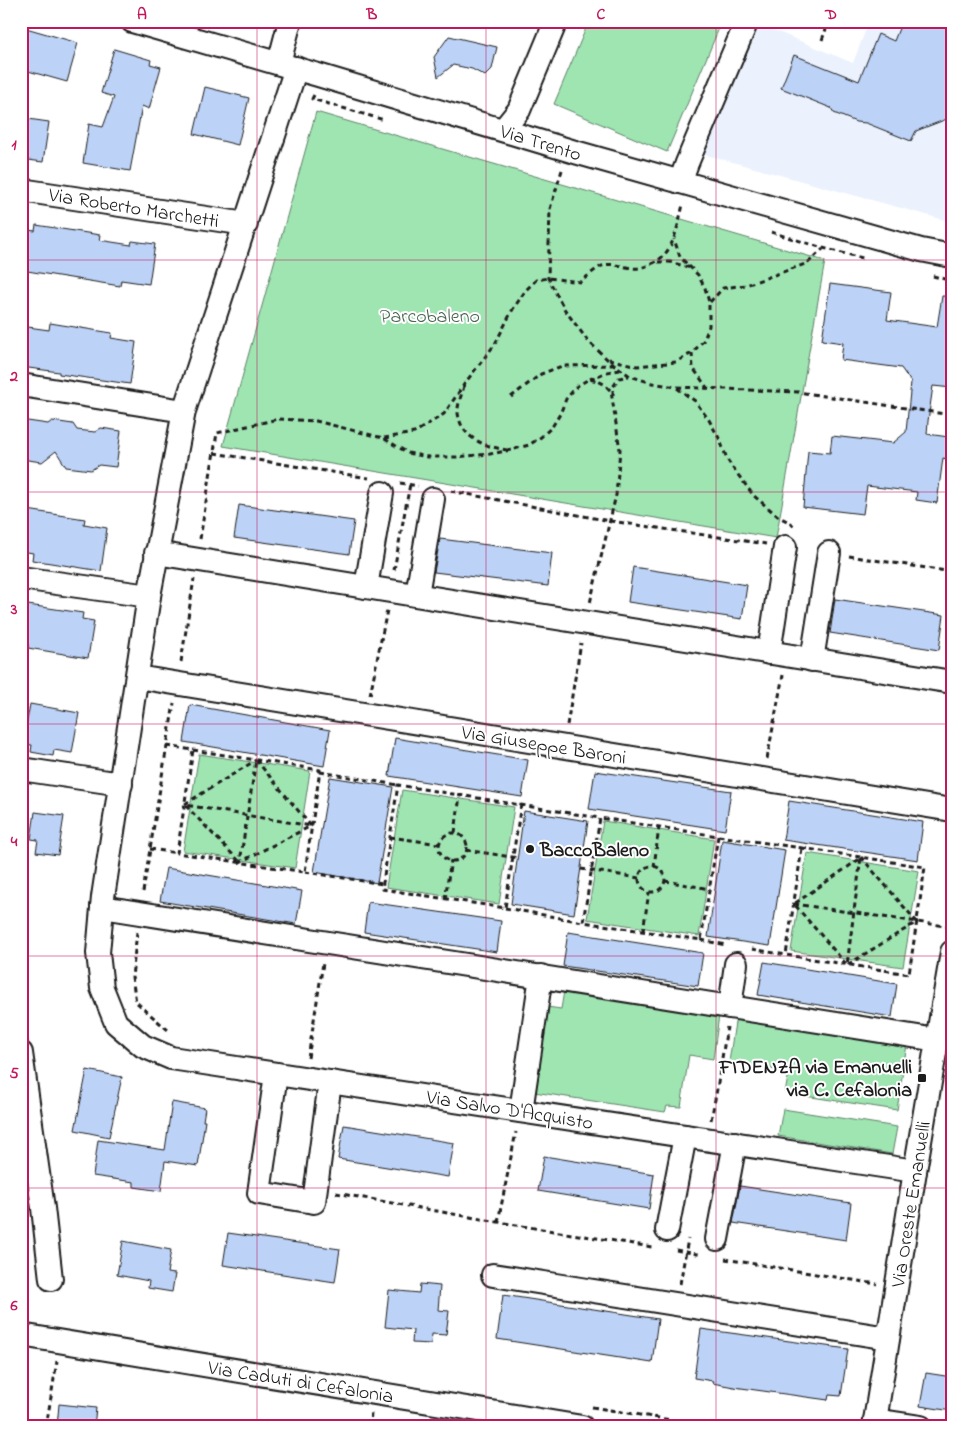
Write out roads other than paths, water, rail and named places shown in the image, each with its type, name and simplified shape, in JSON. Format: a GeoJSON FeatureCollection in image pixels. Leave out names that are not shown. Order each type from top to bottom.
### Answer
{"type":"FeatureCollection","features":[{"type":"Feature","properties":{"kind":"street","name":"Via Trento"},"geometry":{"type":"LineString","coordinates":[[132,21],[680,182],[921,250],[952,256]]}},
{"type":"Feature","properties":{"kind":"street","name":"Via Roberto Marchetti"},"geometry":{"type":"LineString","coordinates":[[116,1023],[102,988],[98,953],[102,907],[156,553],[184,411],[246,224],[287,66],[290,21]]}},
{"type":"Feature","properties":{"kind":"street"},"geometry":{"type":"LineString","coordinates":[[504,130],[518,110],[556,21]]}},
{"type":"Feature","properties":{"kind":"street"},"geometry":{"type":"LineString","coordinates":[[680,182],[747,21]]}},
{"type":"Feature","properties":{"kind":"street","name":"Via Roberto Marchetti"},"geometry":{"type":"LineString","coordinates":[[21,190],[246,224]]}},
{"type":"Feature","properties":{"kind":"street"},"geometry":{"type":"LineString","coordinates":[[21,385],[184,411]]}},
{"type":"Feature","properties":{"kind":"street"},"geometry":{"type":"LineString","coordinates":[[366,587],[384,484]]}},
{"type":"Feature","properties":{"kind":"street"},"geometry":{"type":"LineString","coordinates":[[417,595],[434,492]]}},
{"type":"Feature","properties":{"kind":"street"},"geometry":{"type":"LineString","coordinates":[[768,653],[791,539]]}},
{"type":"Feature","properties":{"kind":"street"},"geometry":{"type":"LineString","coordinates":[[156,553],[952,682]]}},
{"type":"Feature","properties":{"kind":"street"},"geometry":{"type":"LineString","coordinates":[[812,660],[829,553]]}},
{"type":"Feature","properties":{"kind":"street"},"geometry":{"type":"LineString","coordinates":[[21,578],[149,596]]}},
{"type":"Feature","properties":{"kind":"street","name":"Via Giuseppe Baroni"},"geometry":{"type":"LineString","coordinates":[[137,677],[952,810]]}},
{"type":"Feature","properties":{"kind":"street"},"geometry":{"type":"LineString","coordinates":[[21,769],[121,784]]}},
{"type":"Feature","properties":{"kind":"street"},"geometry":{"type":"LineString","coordinates":[[102,907],[937,1040]]}},
{"type":"Feature","properties":{"kind":"street","name":"Via Oreste Emanuelli"},"geometry":{"type":"LineString","coordinates":[[875,1423],[914,1171],[952,952]]}},
{"type":"Feature","properties":{"kind":"street"},"geometry":{"type":"LineString","coordinates":[[730,1007],[736,964]]}},
{"type":"Feature","properties":{"kind":"street"},"geometry":{"type":"LineString","coordinates":[[521,1111],[541,976]]}},
{"type":"Feature","properties":{"kind":"street","name":"Via Salvo D'Acquisto"},"geometry":{"type":"LineString","coordinates":[[116,1023],[143,1046],[171,1058],[914,1171]]}},
{"type":"Feature","properties":{"kind":"street"},"geometry":{"type":"LineString","coordinates":[[21,1053],[51,1279]]}},
{"type":"Feature","properties":{"kind":"street"},"geometry":{"type":"LineString","coordinates":[[276,1074],[259,1193],[314,1202],[330,1082]]}},
{"type":"Feature","properties":{"kind":"street"},"geometry":{"type":"LineString","coordinates":[[21,1163],[27,1154],[33,1136]]}},
{"type":"Feature","properties":{"kind":"street"},"geometry":{"type":"LineString","coordinates":[[661,1238],[684,1136]]}},
{"type":"Feature","properties":{"kind":"street"},"geometry":{"type":"LineString","coordinates":[[715,1251],[735,1143]]}},
{"type":"Feature","properties":{"kind":"street"},"geometry":{"type":"LineString","coordinates":[[493,1275],[888,1338]]}},
{"type":"Feature","properties":{"kind":"street","name":"Via Caduti di Cefalonia"},"geometry":{"type":"LineString","coordinates":[[21,1335],[582,1427]]}},
{"type":"Feature","properties":{"kind":"street"},"geometry":{"type":"LineString","coordinates":[[875,1423],[921,1427]]}},
{"type":"Feature","properties":{"kind":"place","name":"BaccoBaleno"},"geometry":{"type":"Point","coordinates":[530,849]}},
{"type":"Feature","properties":{"kind":"place","name":"FIDENZA via Emanuelli via C. Cefalonia"},"geometry":{"type":"Point","coordinates":[922,1078]}},
{"type":"Feature","properties":{"kind":"park label","name":"Parcobaleno"},"geometry":{"type":"Point","coordinates":[430,315]}}]}
